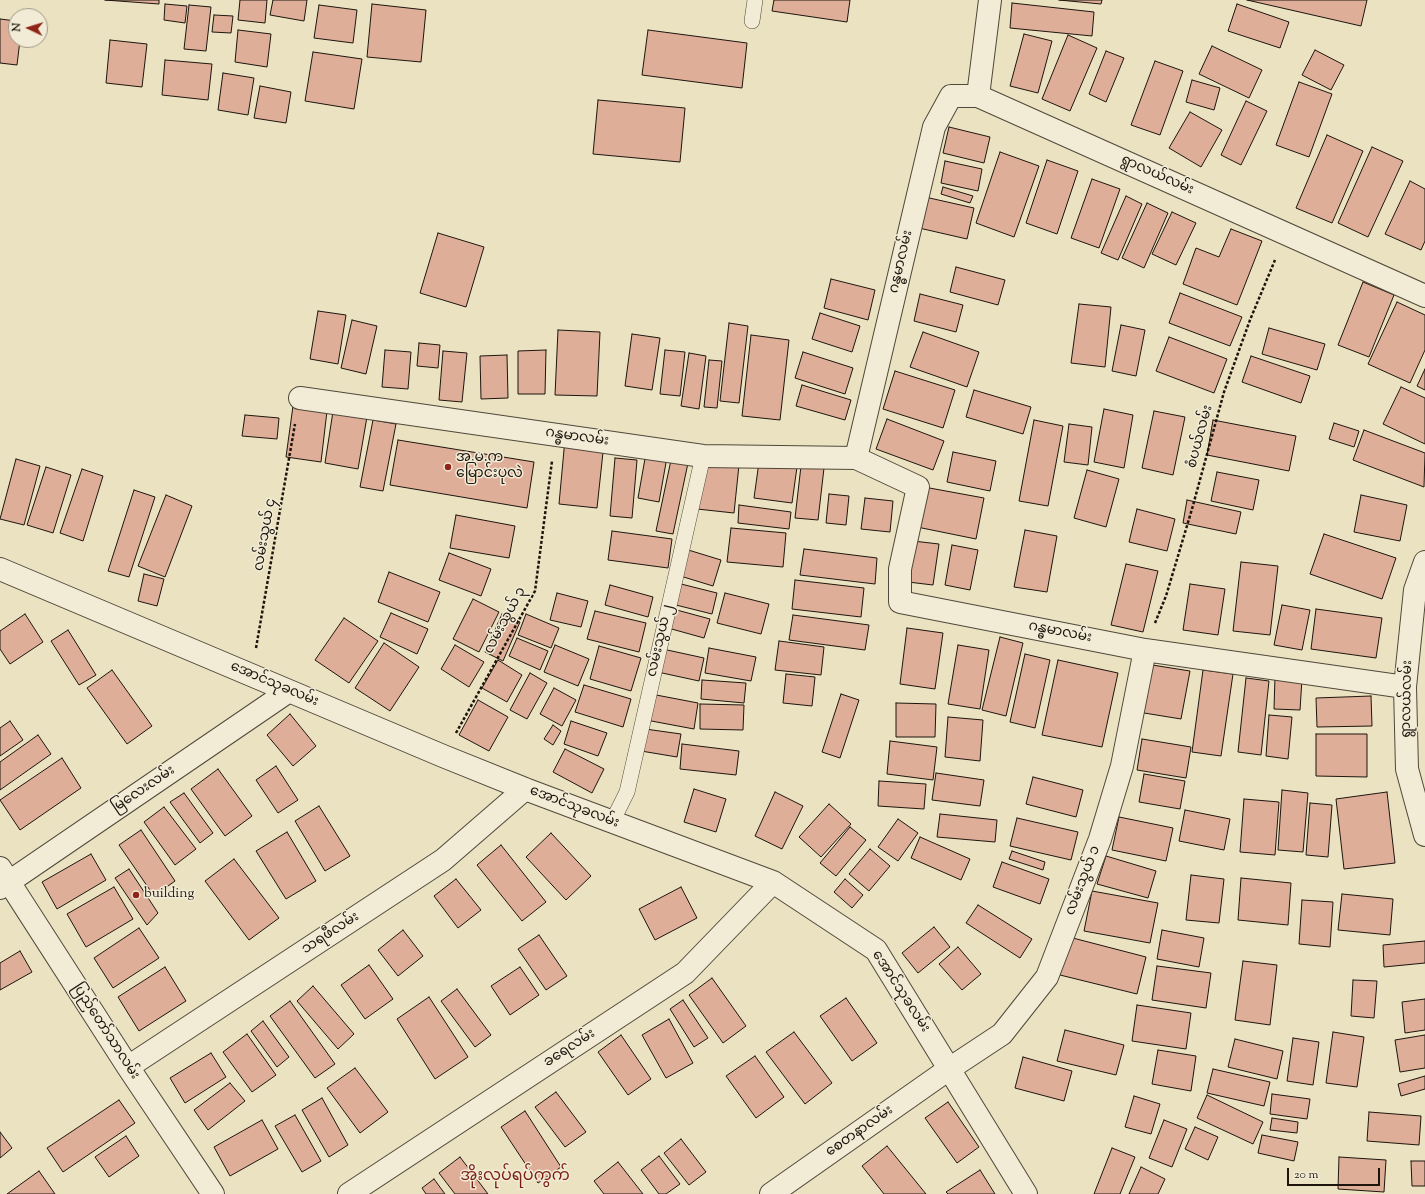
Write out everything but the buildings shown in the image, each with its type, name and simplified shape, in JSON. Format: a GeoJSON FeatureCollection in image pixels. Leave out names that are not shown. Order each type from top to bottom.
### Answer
{"type":"FeatureCollection","features":[{"type":"Feature","properties":{"kind":"street"},"geometry":{"type":"LineString","coordinates":[[978,96],[990,0]]}},
{"type":"Feature","properties":{"kind":"street","name":"ဂန္ဓမာလမ်း"},"geometry":{"type":"LineString","coordinates":[[856,458],[934,127],[950,96],[978,96]]}},
{"type":"Feature","properties":{"kind":"street","name":"ရွာလယ်လမ်း"},"geometry":{"type":"LineString","coordinates":[[978,96],[1425,296]]}},
{"type":"Feature","properties":{"kind":"street","name":"ဂန္ဓမာလမ်း"},"geometry":{"type":"LineString","coordinates":[[300,398],[703,456],[856,458],[918,486],[900,569],[900,602],[1145,650],[1405,686]]}},
{"type":"Feature","properties":{"kind":"street","name":"ရွာလယ်လမ်း"},"geometry":{"type":"LineString","coordinates":[[1425,562],[1415,590],[1405,686],[1425,835]]}},
{"type":"Feature","properties":{"kind":"street","name":"အောင်သုခလမ်း"},"geometry":{"type":"LineString","coordinates":[[0,569],[525,790],[773,882],[876,950],[1026,1194]]}},
{"type":"Feature","properties":{"kind":"street","name":"လမ်းသွယ် ၁"},"geometry":{"type":"LineString","coordinates":[[949,1069],[1002,1034],[1047,977],[1100,839],[1122,766],[1145,650]]}},
{"type":"Feature","properties":{"kind":"street","name":"မြလေးလမ်း"},"geometry":{"type":"LineString","coordinates":[[3,880],[289,691]]}},
{"type":"Feature","properties":{"kind":"street","name":"သရဖီလမ်း"},"geometry":{"type":"LineString","coordinates":[[128,1067],[443,860],[525,790]]}},
{"type":"Feature","properties":{"kind":"street","name":"ပြည်တော်သာလမ်း"},"geometry":{"type":"LineString","coordinates":[[3,880],[213,1194]]}},
{"type":"Feature","properties":{"kind":"street","name":"ခရေလမ်း"},"geometry":{"type":"LineString","coordinates":[[349,1194],[685,973],[773,882]]}},
{"type":"Feature","properties":{"kind":"street","name":"စေတနာလမ်း"},"geometry":{"type":"LineString","coordinates":[[771,1194],[949,1069]]}},
{"type":"Feature","properties":{"kind":"lane"},"geometry":{"type":"LineString","coordinates":[[752,21],[755,0]]}},
{"type":"Feature","properties":{"kind":"lane","name":"လမ်းသွယ် ၂"},"geometry":{"type":"LineString","coordinates":[[612,822],[627,792],[703,456]]}},
{"type":"Feature","properties":{"kind":"path","name":"စံပယ်လမ်း"},"geometry":{"type":"LineString","coordinates":[[1145,650],[1170,582],[1192,509],[1224,392],[1250,320],[1278,254],[1284,233]]}},
{"type":"Feature","properties":{"kind":"path","name":"လမ်းသွယ် ၄"},"geometry":{"type":"LineString","coordinates":[[251,675],[300,398]]}},
{"type":"Feature","properties":{"kind":"path","name":"လမ်းသွယ် ၃"},"geometry":{"type":"LineString","coordinates":[[443,756],[535,591],[555,435]]}},
{"type":"Feature","properties":{"kind":"place","name":"အ.မ.က မြောင်းပုလဲ"},"geometry":{"type":"Point","coordinates":[448,467]}},
{"type":"Feature","properties":{"kind":"place","name":"building"},"geometry":{"type":"Point","coordinates":[136,895]}},
{"type":"Feature","properties":{"kind":"district","name":"အိုးလုပ်ရပ်ကွက်"},"geometry":{"type":"Point","coordinates":[515,1177]}}]}
